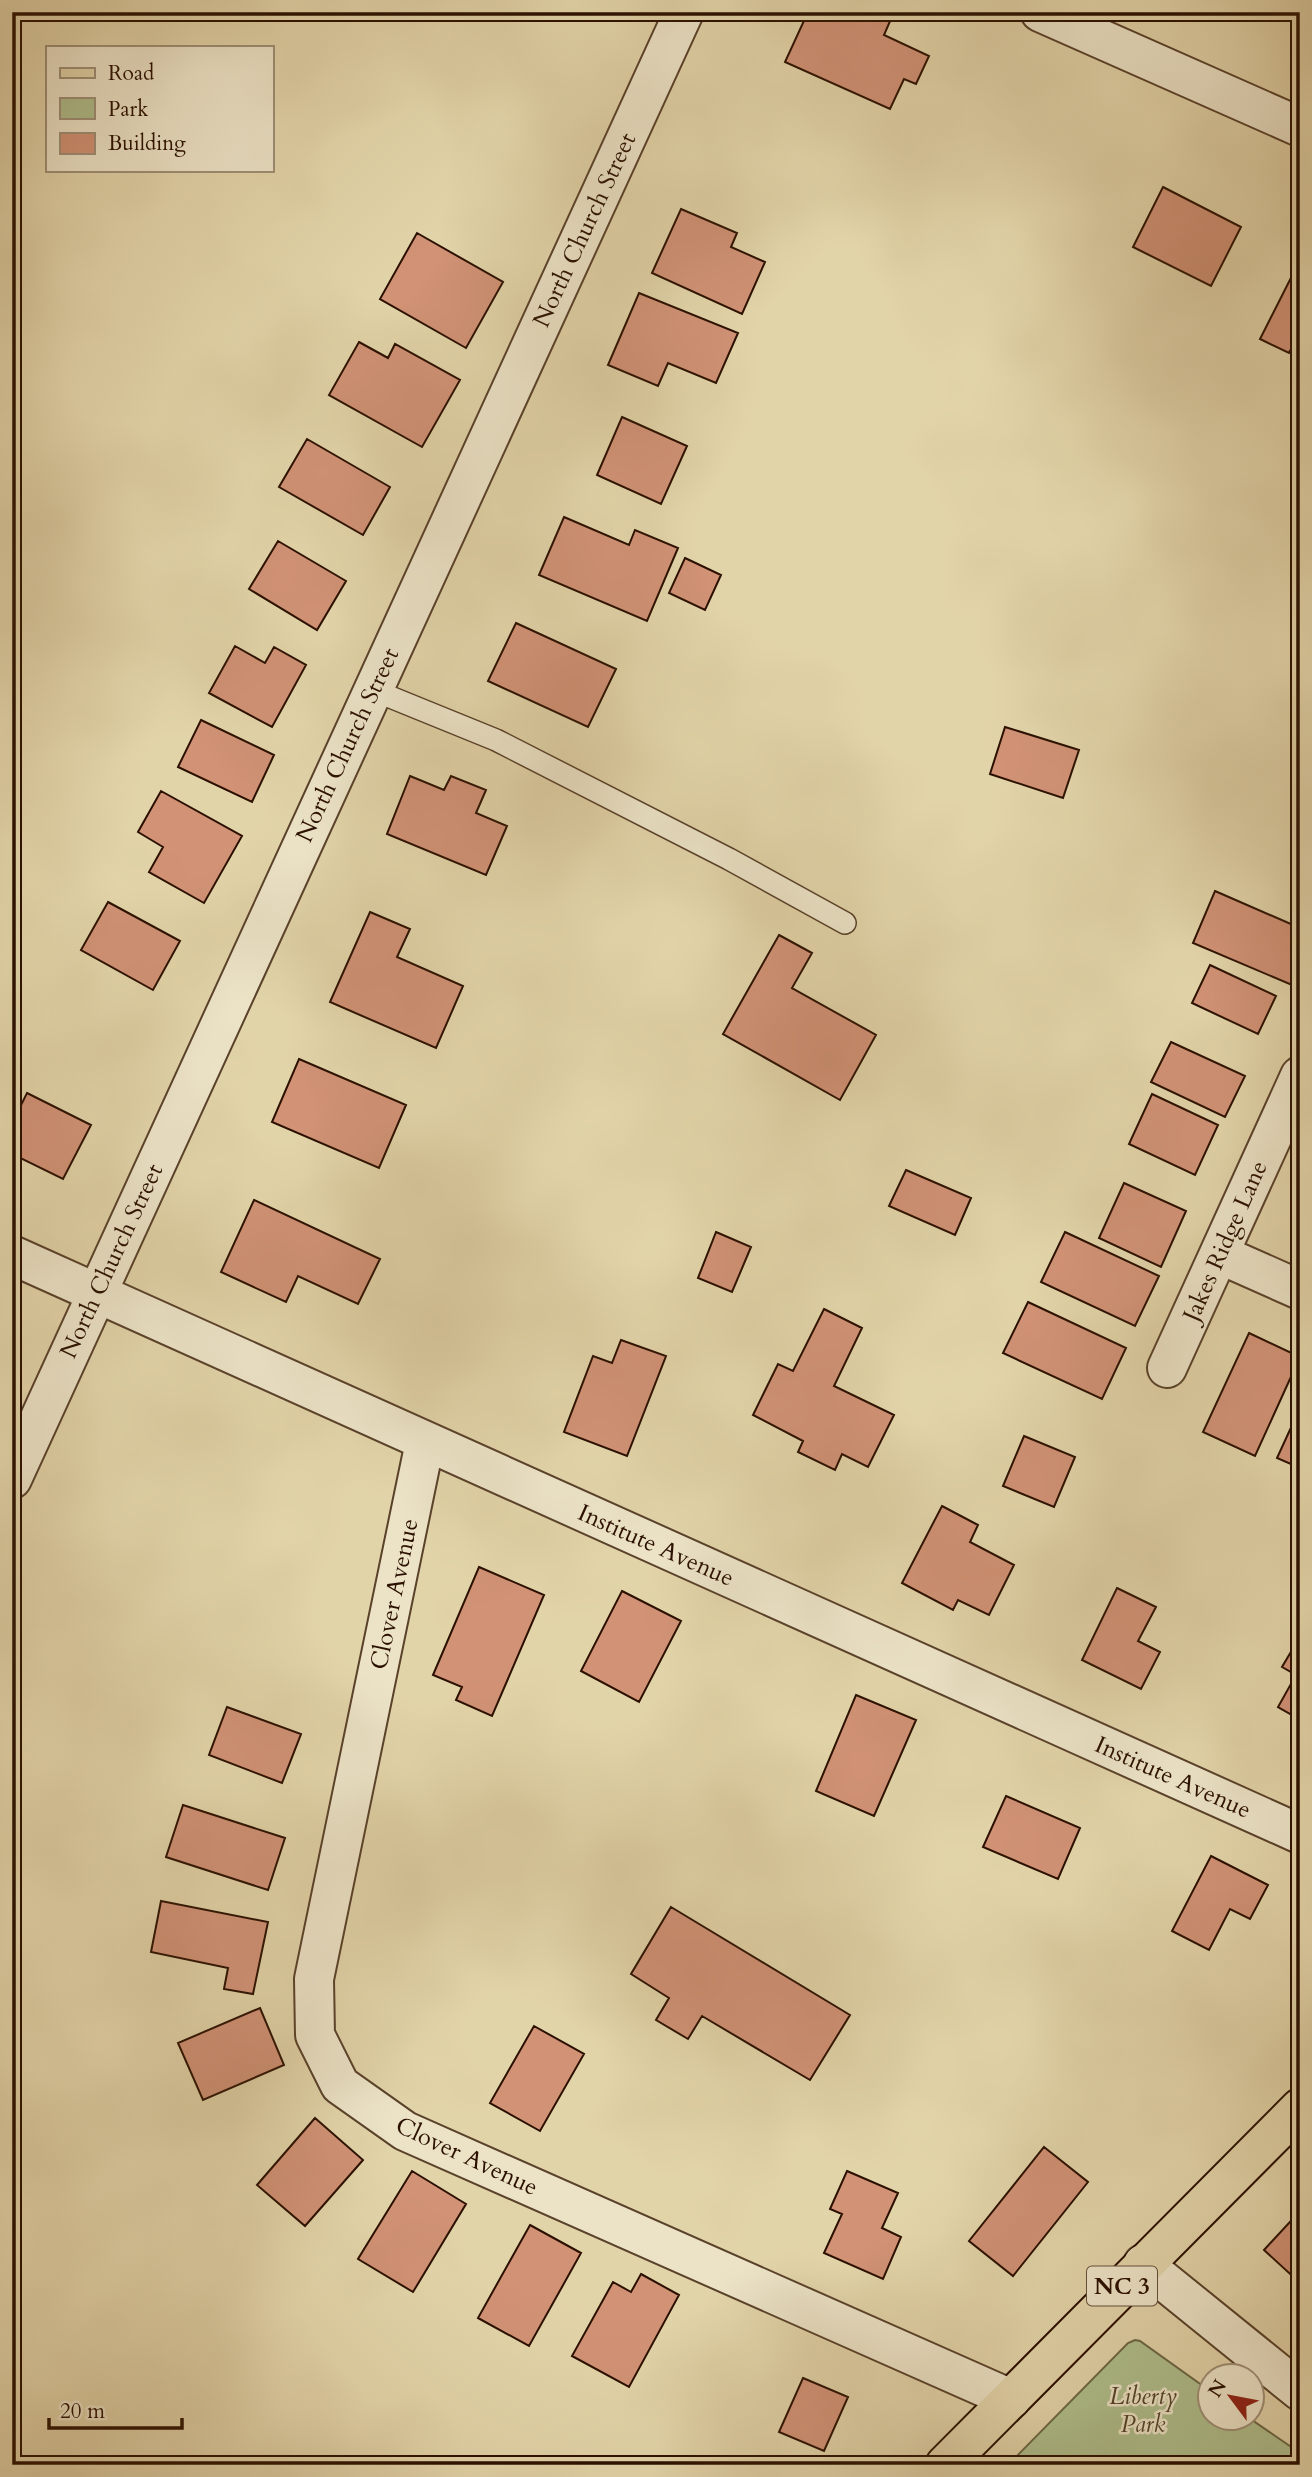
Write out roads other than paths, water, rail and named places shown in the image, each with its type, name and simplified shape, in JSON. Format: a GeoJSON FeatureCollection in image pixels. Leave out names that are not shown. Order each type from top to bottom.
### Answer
{"type":"FeatureCollection","features":[{"type":"Feature","properties":{"kind":"main road","name":"NC 3"},"geometry":{"type":"LineString","coordinates":[[944,2465],[1300,2108]]}},
{"type":"Feature","properties":{"kind":"street","name":"North Church Street"},"geometry":{"type":"LineString","coordinates":[[12,1479],[684,12]]}},
{"type":"Feature","properties":{"kind":"street"},"geometry":{"type":"LineString","coordinates":[[1040,12],[1300,127]]}},
{"type":"Feature","properties":{"kind":"street","name":"Jakes Ridge Lane"},"geometry":{"type":"LineString","coordinates":[[1167,1368],[1300,1076]]}},
{"type":"Feature","properties":{"kind":"street"},"geometry":{"type":"LineString","coordinates":[[1219,1254],[1300,1290]]}},
{"type":"Feature","properties":{"kind":"street","name":"Institute Avenue"},"geometry":{"type":"LineString","coordinates":[[12,1255],[1300,1834]]}},
{"type":"Feature","properties":{"kind":"street","name":"Clover Avenue"},"geometry":{"type":"LineString","coordinates":[[425,1442],[314,1979],[315,2035],[340,2085],[405,2131],[1011,2399]]}},
{"type":"Feature","properties":{"kind":"street"},"geometry":{"type":"LineString","coordinates":[[1143,2264],[1300,2391]]}},
{"type":"Feature","properties":{"kind":"lane"},"geometry":{"type":"LineString","coordinates":[[373,690],[495,740],[729,859],[845,923]]}},
{"type":"Feature","properties":{"kind":"park label","name":"Liberty Park"},"geometry":{"type":"Point","coordinates":[1143,2410]}}]}
